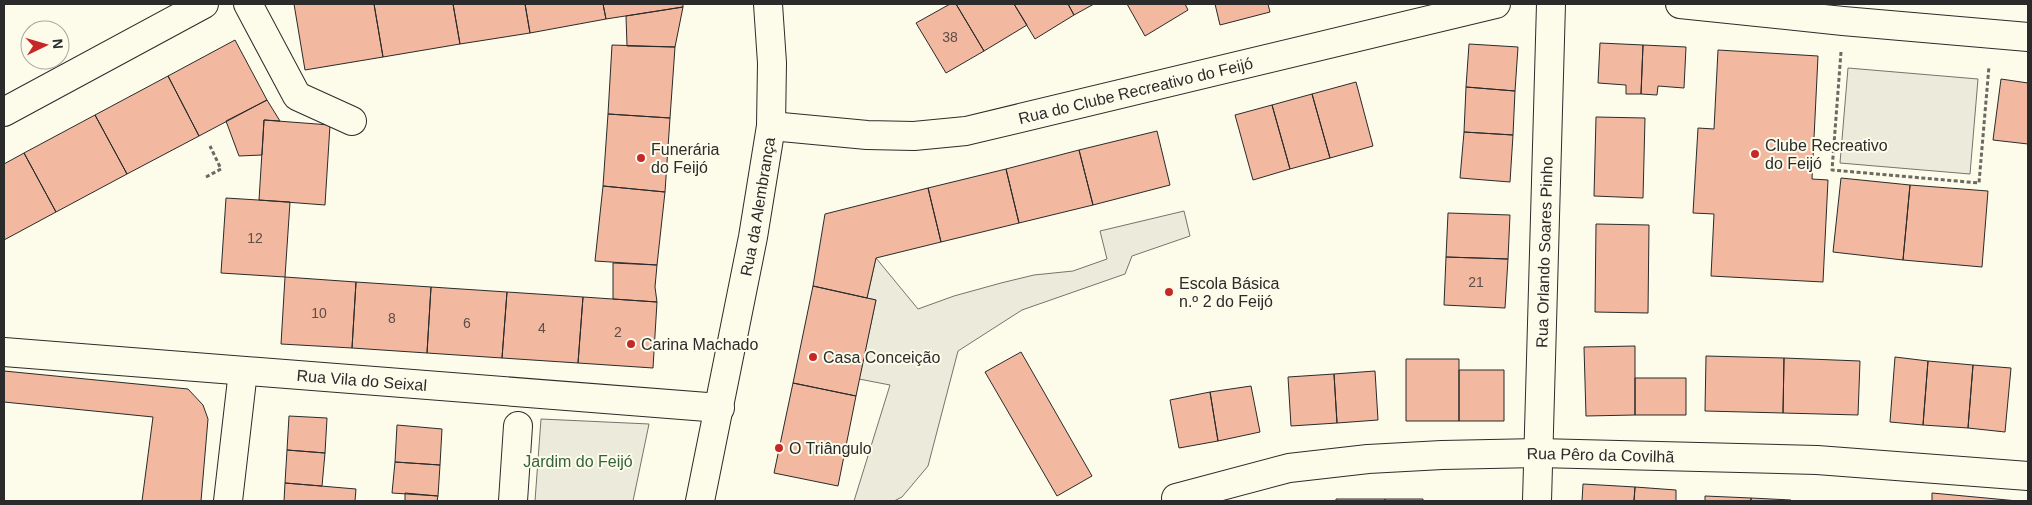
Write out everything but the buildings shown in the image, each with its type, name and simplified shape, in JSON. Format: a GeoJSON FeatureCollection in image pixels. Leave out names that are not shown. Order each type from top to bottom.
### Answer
{"type":"FeatureCollection","features":[{"type":"Feature","properties":{"kind":"street"},"geometry":{"type":"LineString","coordinates":[[4,112],[204,4]]}},
{"type":"Feature","properties":{"kind":"street"},"geometry":{"type":"LineString","coordinates":[[248,4],[297,96],[352,121]]}},
{"type":"Feature","properties":{"kind":"street","name":"Rua da Alembrança"},"geometry":{"type":"LineString","coordinates":[[706,497],[728,361],[753,237],[771,126],[772,63],[768,4]]}},
{"type":"Feature","properties":{"kind":"street","name":"Rua do Clube Recreativo do Feijó"},"geometry":{"type":"LineString","coordinates":[[771,126],[876,136],[914,136],[966,131],[1496,4]]}},
{"type":"Feature","properties":{"kind":"street","name":"Rua Orlando Soares Pinho"},"geometry":{"type":"LineString","coordinates":[[1537,501],[1551,4]]}},
{"type":"Feature","properties":{"kind":"street"},"geometry":{"type":"LineString","coordinates":[[1680,4],[1843,21],[2028,36]]}},
{"type":"Feature","properties":{"kind":"street","name":"Rua Vila do Seixal"},"geometry":{"type":"LineString","coordinates":[[4,352],[720,408]]}},
{"type":"Feature","properties":{"kind":"street"},"geometry":{"type":"LineString","coordinates":[[228,501],[243,371]]}},
{"type":"Feature","properties":{"kind":"street"},"geometry":{"type":"LineString","coordinates":[[513,501],[518,426]]}},
{"type":"Feature","properties":{"kind":"street","name":"Rua Pêro da Covilhã"},"geometry":{"type":"LineString","coordinates":[[1176,498],[1289,468],[1348,461],[1442,455],[1538,454],[1818,460],[2028,476]]}},
{"type":"Feature","properties":{"kind":"path"},"geometry":{"type":"LineString","coordinates":[[1843,21],[1832,170],[1969,182],[1979,182],[1992,33]]}},
{"type":"Feature","properties":{"kind":"path"},"geometry":{"type":"LineString","coordinates":[[206,177],[221,169],[210,146]]}},
{"type":"Feature","properties":{"kind":"green space"},"geometry":{"type":"Polygon","coordinates":[[[1848,68],[1978,79],[1970,174],[1840,163],[1848,68]]]}},
{"type":"Feature","properties":{"kind":"green space"},"geometry":{"type":"Polygon","coordinates":[[[1184,211],[1190,236],[1132,256],[1125,274],[1022,310],[958,351],[928,466],[902,497],[894,501],[854,501],[890,385],[859,379],[876,300],[867,298],[876,258],[918,309],[954,296],[1001,283],[1034,275],[1073,271],[1107,259],[1100,231],[1184,211]]]}},
{"type":"Feature","properties":{"kind":"green space","name":"Jardim do Feijó"},"geometry":{"type":"Polygon","coordinates":[[[541,419],[649,424],[633,501],[535,501],[541,419]]]}},
{"type":"Feature","properties":{"kind":"place","name":"Clube Recreativo do Feijó"},"geometry":{"type":"Point","coordinates":[1755,154]}},
{"type":"Feature","properties":{"kind":"place","name":"Funerária do Feijó"},"geometry":{"type":"Point","coordinates":[641,158]}},
{"type":"Feature","properties":{"kind":"place","name":"Escola Básica n.º 2 do Feijó"},"geometry":{"type":"Point","coordinates":[1169,292]}},
{"type":"Feature","properties":{"kind":"place","name":"Carina Machado"},"geometry":{"type":"Point","coordinates":[631,344]}},
{"type":"Feature","properties":{"kind":"place","name":"Casa Conceição"},"geometry":{"type":"Point","coordinates":[813,357]}},
{"type":"Feature","properties":{"kind":"place","name":"O Triângulo"},"geometry":{"type":"Point","coordinates":[779,448]}}]}
